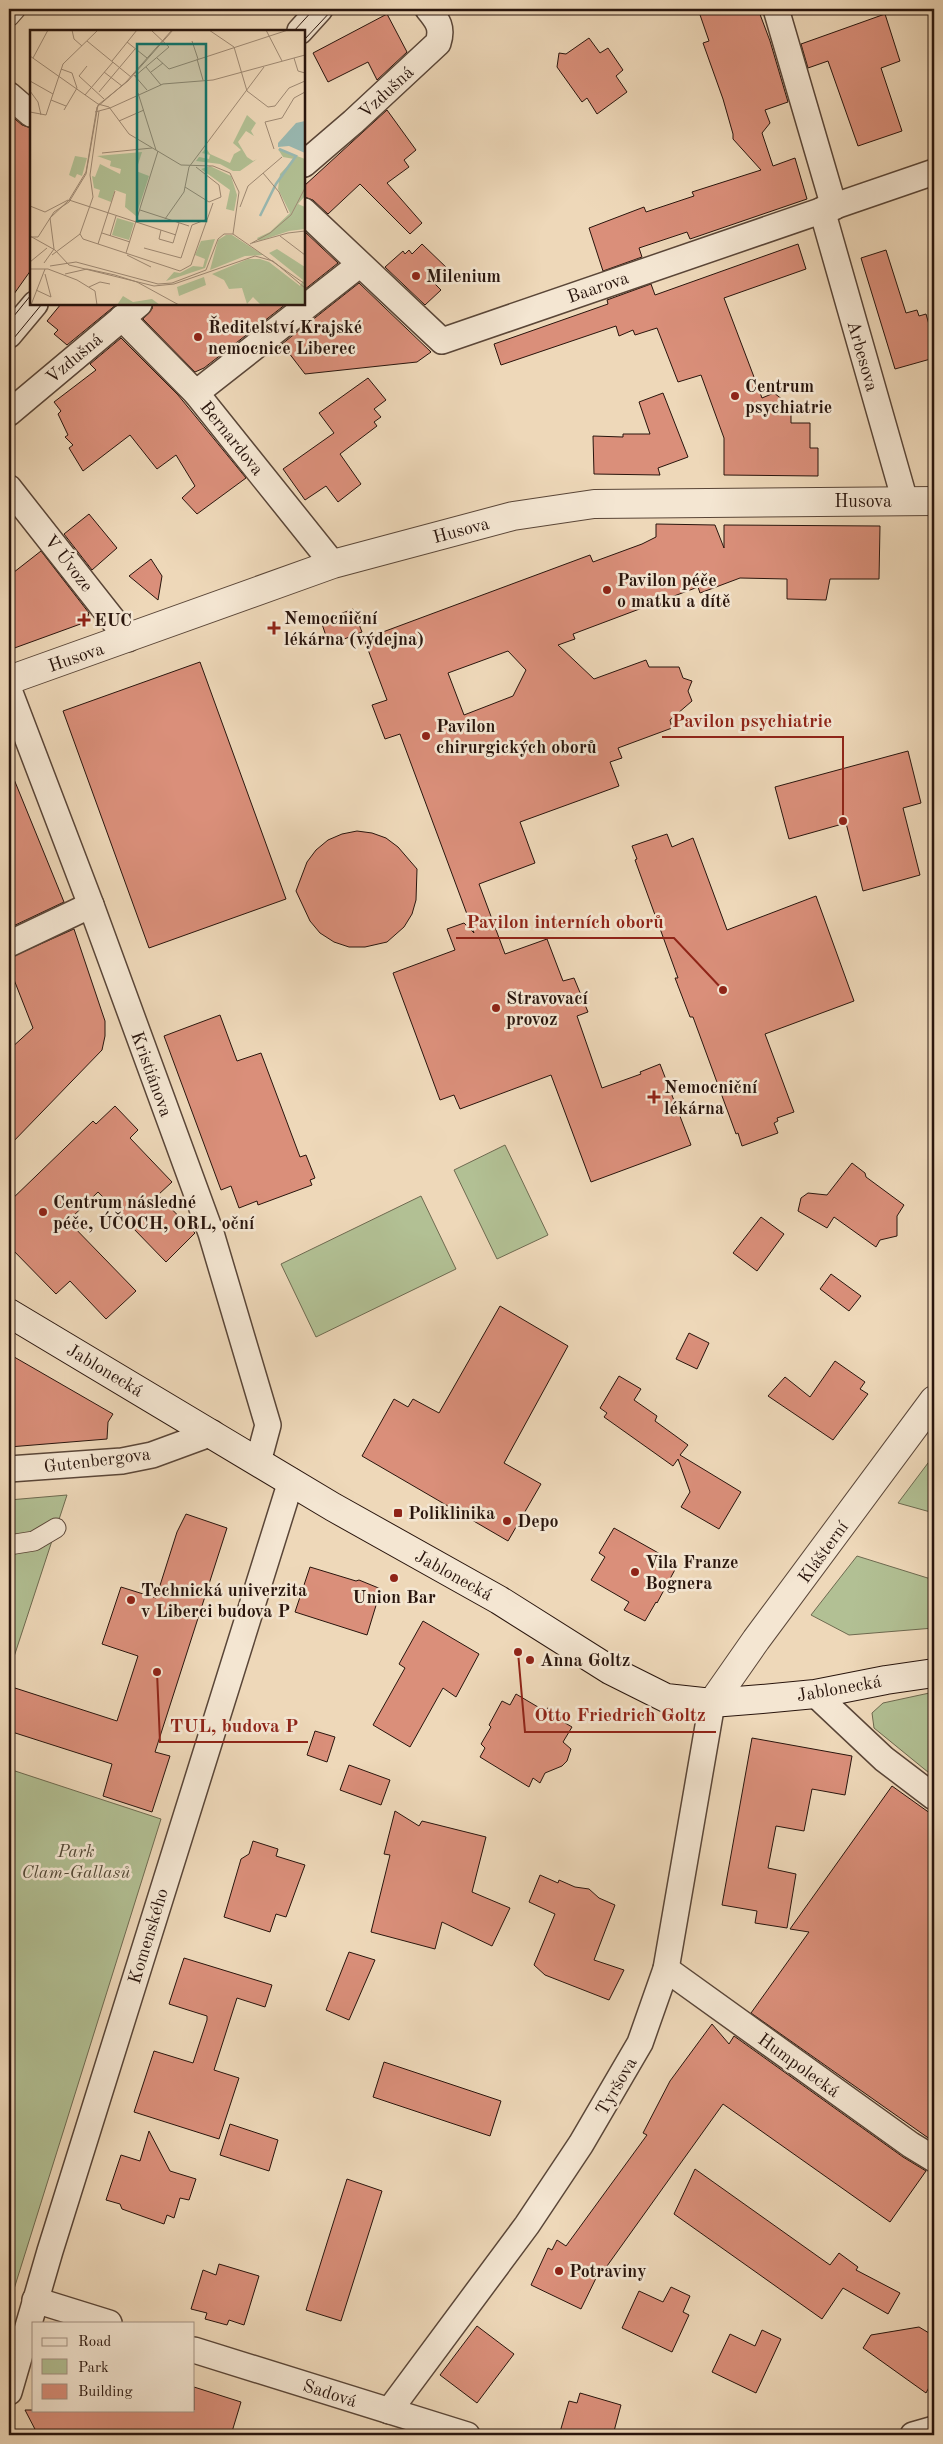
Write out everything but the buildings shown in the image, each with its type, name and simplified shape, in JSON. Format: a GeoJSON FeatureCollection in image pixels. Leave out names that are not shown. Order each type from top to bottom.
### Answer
{"type":"FeatureCollection","features":[{"type":"Feature","properties":{"kind":"street"},"geometry":{"type":"LineString","coordinates":[[9,17],[16,9]]}},
{"type":"Feature","properties":{"kind":"street"},"geometry":{"type":"LineString","coordinates":[[301,30],[320,9]]}},
{"type":"Feature","properties":{"kind":"street","name":"Vzdušná"},"geometry":{"type":"LineString","coordinates":[[305,163],[354,122],[438,44],[441,33],[438,22],[428,9]]}},
{"type":"Feature","properties":{"kind":"street","name":"Arbesova"},"geometry":{"type":"LineString","coordinates":[[776,9],[905,501]]}},
{"type":"Feature","properties":{"kind":"street"},"geometry":{"type":"LineString","coordinates":[[9,95],[30,113]]}},
{"type":"Feature","properties":{"kind":"street","name":"Baarova"},"geometry":{"type":"LineString","coordinates":[[305,212],[442,342],[934,172]]}},
{"type":"Feature","properties":{"kind":"street"},"geometry":{"type":"LineString","coordinates":[[196,393],[359,264]]}},
{"type":"Feature","properties":{"kind":"street"},"geometry":{"type":"LineString","coordinates":[[9,335],[34,305]]}},
{"type":"Feature","properties":{"kind":"street","name":"Vzdušná"},"geometry":{"type":"LineString","coordinates":[[9,413],[131,311]]}},
{"type":"Feature","properties":{"kind":"street","name":"Bernardova"},"geometry":{"type":"LineString","coordinates":[[131,311],[333,564]]}},
{"type":"Feature","properties":{"kind":"street","name":"V Úvoze"},"geometry":{"type":"LineString","coordinates":[[9,488],[128,639]]}},
{"type":"Feature","properties":{"kind":"street","name":"Husova"},"geometry":{"type":"LineString","coordinates":[[9,680],[128,639],[333,564],[513,516],[594,504],[934,501]]}},
{"type":"Feature","properties":{"kind":"street","name":"Kristiánova"},"geometry":{"type":"LineString","coordinates":[[9,690],[91,905],[217,1251],[268,1425],[258,1462]]}},
{"type":"Feature","properties":{"kind":"street"},"geometry":{"type":"LineString","coordinates":[[9,944],[91,905]]}},
{"type":"Feature","properties":{"kind":"street","name":"Jablonecká"},"geometry":{"type":"LineString","coordinates":[[9,1313],[385,1537],[498,1600],[638,1685],[666,1698],[712,1704],[815,1694],[934,1673]]}},
{"type":"Feature","properties":{"kind":"street","name":"Klášterní"},"geometry":{"type":"LineString","coordinates":[[712,1704],[756,1640],[934,1400]]}},
{"type":"Feature","properties":{"kind":"street","name":"Gutenbergova"},"geometry":{"type":"LineString","coordinates":[[9,1469],[122,1461],[152,1455],[212,1433]]}},
{"type":"Feature","properties":{"kind":"street","name":"Komenského"},"geometry":{"type":"LineString","coordinates":[[9,2392],[35,2300],[291,1481]]}},
{"type":"Feature","properties":{"kind":"street"},"geometry":{"type":"LineString","coordinates":[[9,1545],[34,1541],[56,1528]]}},
{"type":"Feature","properties":{"kind":"street"},"geometry":{"type":"LineString","coordinates":[[815,1694],[884,1759],[934,1797]]}},
{"type":"Feature","properties":{"kind":"street","name":"Tyršova"},"geometry":{"type":"LineString","coordinates":[[389,2411],[528,2225],[581,2144],[640,2043],[666,1969],[712,1704]]}},
{"type":"Feature","properties":{"kind":"street","name":"Humpolecká"},"geometry":{"type":"LineString","coordinates":[[666,1969],[910,2145],[934,2159]]}},
{"type":"Feature","properties":{"kind":"street"},"geometry":{"type":"LineString","coordinates":[[35,2300],[106,2322]]}},
{"type":"Feature","properties":{"kind":"street","name":"Sadová"},"geometry":{"type":"LineString","coordinates":[[195,2350],[467,2435]]}},
{"type":"Feature","properties":{"kind":"street"},"geometry":{"type":"LineString","coordinates":[[914,2435],[934,2429]]}},
{"type":"Feature","properties":{"kind":"green space"},"geometry":{"type":"Polygon","coordinates":[[[505,1145],[548,1235],[497,1259],[454,1170],[505,1145]]]}},
{"type":"Feature","properties":{"kind":"green space"},"geometry":{"type":"Polygon","coordinates":[[[421,1196],[456,1269],[316,1337],[281,1264],[421,1196]]]}},
{"type":"Feature","properties":{"kind":"green space"},"geometry":{"type":"Polygon","coordinates":[[[934,1455],[934,1513],[898,1503],[934,1455]]]}},
{"type":"Feature","properties":{"kind":"green space"},"geometry":{"type":"Polygon","coordinates":[[[67,1495],[9,1672],[9,1500],[67,1495]]]}},
{"type":"Feature","properties":{"kind":"green space"},"geometry":{"type":"Polygon","coordinates":[[[857,1556],[934,1580],[934,1628],[849,1635],[811,1615],[857,1556]]]}},
{"type":"Feature","properties":{"kind":"green space"},"geometry":{"type":"Polygon","coordinates":[[[934,1692],[934,1777],[874,1728],[872,1713],[883,1703],[934,1692]]]}},
{"type":"Feature","properties":{"kind":"green space","name":"Park Clam-Gallasů"},"geometry":{"type":"Polygon","coordinates":[[[9,1769],[161,1819],[9,2305],[9,1769]]]}},
{"type":"Feature","properties":{"kind":"tram line"},"geometry":{"type":"LineString","coordinates":[[295,30],[314,9]]}},
{"type":"Feature","properties":{"kind":"tram line"},"geometry":{"type":"LineString","coordinates":[[305,39],[333,9]]}},
{"type":"Feature","properties":{"kind":"tram line"},"geometry":{"type":"LineString","coordinates":[[9,322],[30,296]]}},
{"type":"Feature","properties":{"kind":"tram line"},"geometry":{"type":"LineString","coordinates":[[9,344],[41,305]]}},
{"type":"Feature","properties":{"kind":"place","name":"Milenium"},"geometry":{"type":"Point","coordinates":[416,276]}},
{"type":"Feature","properties":{"kind":"place","name":"Ředitelství Krajské nemocnice Liberec"},"geometry":{"type":"Point","coordinates":[198,337]}},
{"type":"Feature","properties":{"kind":"place","name":"Centrum psychiatrie"},"geometry":{"type":"Point","coordinates":[735,396]}},
{"type":"Feature","properties":{"kind":"place","name":"Pavilon péče o matku a dítě"},"geometry":{"type":"Point","coordinates":[607,590]}},
{"type":"Feature","properties":{"kind":"place","name":"EUC"},"geometry":{"type":"Point","coordinates":[84,620]}},
{"type":"Feature","properties":{"kind":"place","name":"Nemocniční lékárna (výdejna)"},"geometry":{"type":"Point","coordinates":[274,628]}},
{"type":"Feature","properties":{"kind":"place","name":"Pavilon chirurgických oborů"},"geometry":{"type":"Point","coordinates":[426,736]}},
{"type":"Feature","properties":{"kind":"place","name":"Pavilon psychiatrie"},"geometry":{"type":"Point","coordinates":[843,821]}},
{"type":"Feature","properties":{"kind":"place","name":"Pavilon interních oborů"},"geometry":{"type":"Point","coordinates":[723,990]}},
{"type":"Feature","properties":{"kind":"place","name":"Stravovací provoz"},"geometry":{"type":"Point","coordinates":[496,1008]}},
{"type":"Feature","properties":{"kind":"place","name":"Nemocniční lékárna"},"geometry":{"type":"Point","coordinates":[654,1097]}},
{"type":"Feature","properties":{"kind":"place","name":"Centrum následné péče, ÚČOCH, ORL, oční"},"geometry":{"type":"Point","coordinates":[43,1212]}},
{"type":"Feature","properties":{"kind":"place","name":"Poliklinika"},"geometry":{"type":"Point","coordinates":[398,1513]}},
{"type":"Feature","properties":{"kind":"place","name":"Depo"},"geometry":{"type":"Point","coordinates":[507,1521]}},
{"type":"Feature","properties":{"kind":"place","name":"Vila Franze Bognera"},"geometry":{"type":"Point","coordinates":[635,1572]}},
{"type":"Feature","properties":{"kind":"place","name":"Union Bar"},"geometry":{"type":"Point","coordinates":[394,1578]}},
{"type":"Feature","properties":{"kind":"place","name":"Technická univerzita v Liberci budova P"},"geometry":{"type":"Point","coordinates":[131,1600]}},
{"type":"Feature","properties":{"kind":"place","name":"Otto Friedrich Goltz"},"geometry":{"type":"Point","coordinates":[518,1652]}},
{"type":"Feature","properties":{"kind":"place","name":"Anna Goltz"},"geometry":{"type":"Point","coordinates":[530,1660]}},
{"type":"Feature","properties":{"kind":"place","name":"TUL, budova P"},"geometry":{"type":"Point","coordinates":[157,1672]}},
{"type":"Feature","properties":{"kind":"place","name":"Potraviny"},"geometry":{"type":"Point","coordinates":[559,2271]}}]}
